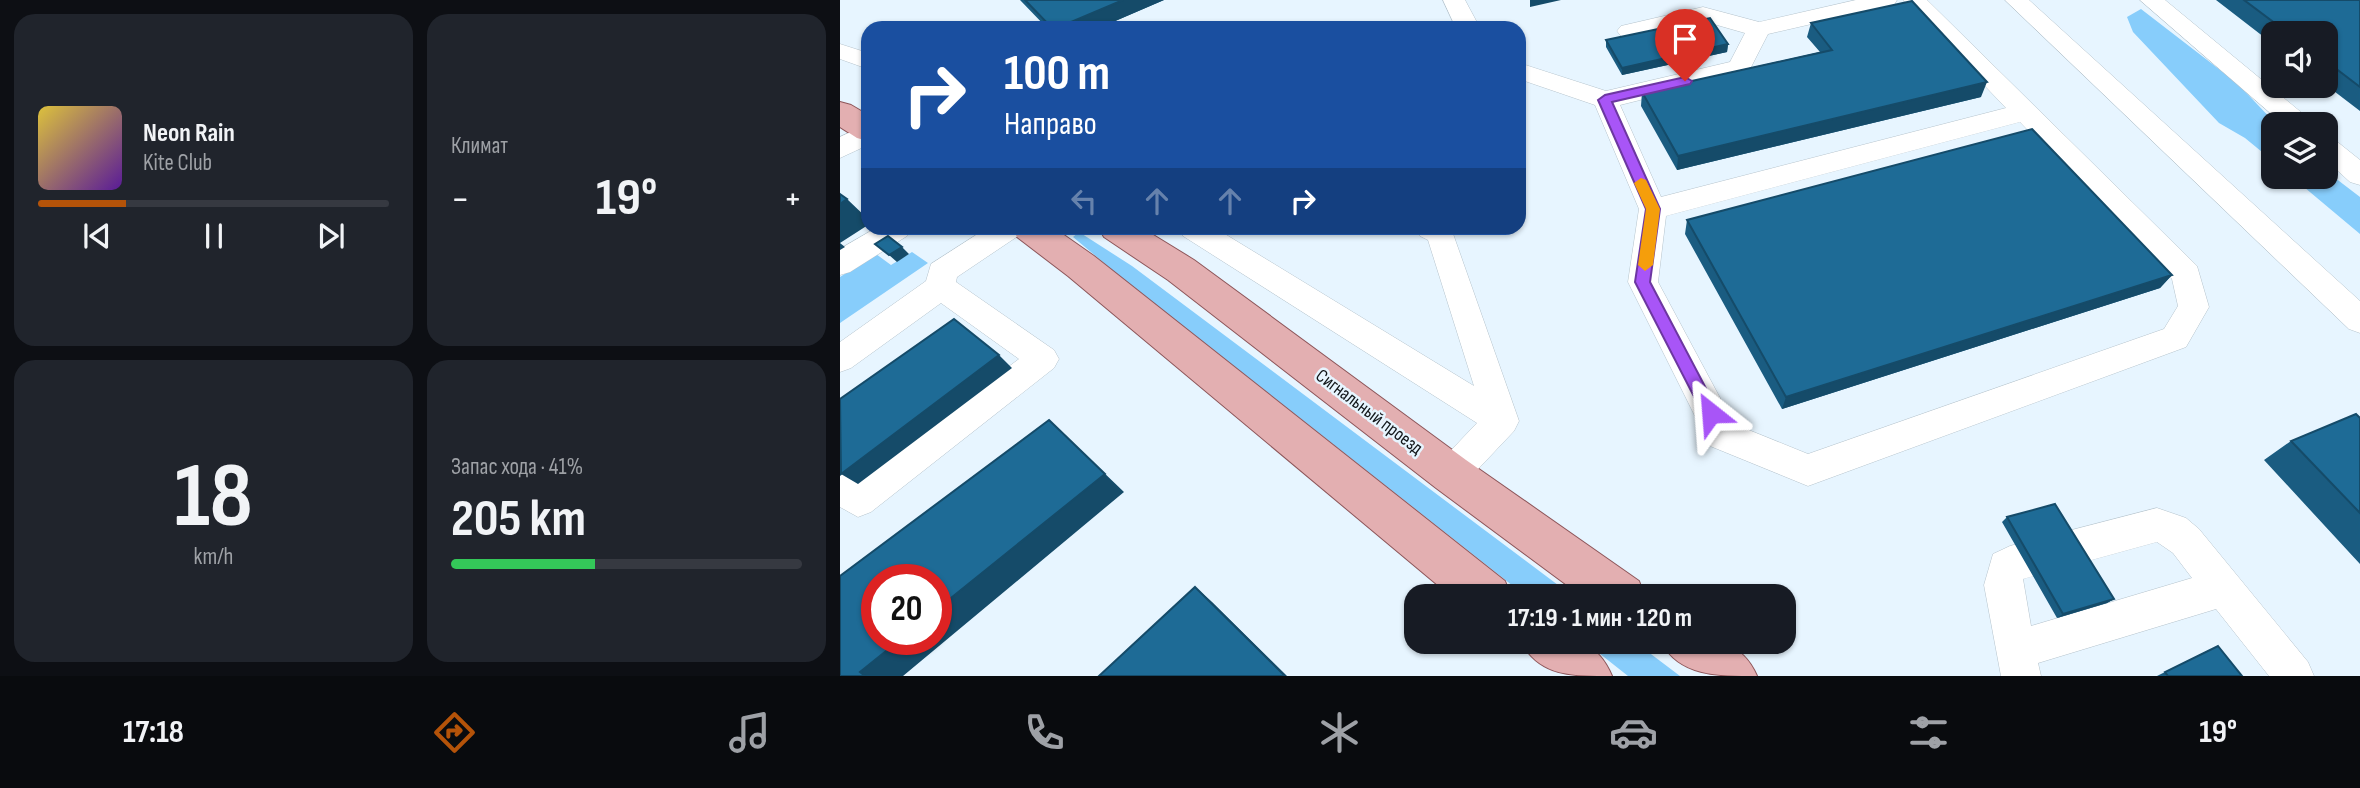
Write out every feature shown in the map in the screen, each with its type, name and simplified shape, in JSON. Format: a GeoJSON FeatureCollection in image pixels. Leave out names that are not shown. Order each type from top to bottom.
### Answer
{"type":"FeatureCollection","features":[{"type":"Feature","properties":{"kind":"main road"},"geometry":{"type":"LineString","coordinates":[[840,94],[861,102]]}},
{"type":"Feature","properties":{"kind":"main road"},"geometry":{"type":"LineString","coordinates":[[840,112],[861,127]]}},
{"type":"Feature","properties":{"kind":"main road"},"geometry":{"type":"LineString","coordinates":[[1039,235],[1092,274],[1472,584]]}},
{"type":"Feature","properties":{"kind":"main road","name":"Сигнальный проезд"},"geometry":{"type":"LineString","coordinates":[[1127,235],[1181,270],[1451,474],[1604,584]]}},
{"type":"Feature","properties":{"kind":"main road"},"geometry":{"type":"LineString","coordinates":[[1441,558],[1463,584]]}},
{"type":"Feature","properties":{"kind":"main road"},"geometry":{"type":"LineString","coordinates":[[1525,654],[1544,676]]}},
{"type":"Feature","properties":{"kind":"main road"},"geometry":{"type":"LineString","coordinates":[[1560,654],[1587,676]]}},
{"type":"Feature","properties":{"kind":"main road"},"geometry":{"type":"LineString","coordinates":[[1702,654],[1732,676]]}},
{"type":"Feature","properties":{"kind":"street"},"geometry":{"type":"LineString","coordinates":[[1454,0],[1464,21]]}},
{"type":"Feature","properties":{"kind":"street"},"geometry":{"type":"LineString","coordinates":[[1629,31],[1703,14],[1759,29],[1885,0]]}},
{"type":"Feature","properties":{"kind":"street"},"geometry":{"type":"LineString","coordinates":[[1605,100],[1653,209],[1643,282],[1722,435],[1808,470],[2175,338],[2194,307],[2186,274],[1914,0]]}},
{"type":"Feature","properties":{"kind":"street"},"geometry":{"type":"LineString","coordinates":[[2016,0],[2360,320]]}},
{"type":"Feature","properties":{"kind":"street"},"geometry":{"type":"LineString","coordinates":[[2151,0],[2286,112]]}},
{"type":"Feature","properties":{"kind":"street"},"geometry":{"type":"LineString","coordinates":[[1526,73],[1605,100],[1739,68],[1759,29]]}},
{"type":"Feature","properties":{"kind":"street"},"geometry":{"type":"LineString","coordinates":[[840,51],[861,58]]}},
{"type":"Feature","properties":{"kind":"street"},"geometry":{"type":"LineString","coordinates":[[1653,209],[2025,112]]}},
{"type":"Feature","properties":{"kind":"street"},"geometry":{"type":"LineString","coordinates":[[840,149],[861,136]]}},
{"type":"Feature","properties":{"kind":"street"},"geometry":{"type":"LineString","coordinates":[[2338,156],[2360,175]]}},
{"type":"Feature","properties":{"kind":"street"},"geometry":{"type":"LineString","coordinates":[[840,264],[886,235]]}},
{"type":"Feature","properties":{"kind":"street"},"geometry":{"type":"LineString","coordinates":[[941,287],[942,272],[998,235]]}},
{"type":"Feature","properties":{"kind":"street"},"geometry":{"type":"LineString","coordinates":[[1204,235],[1502,421]]}},
{"type":"Feature","properties":{"kind":"street"},"geometry":{"type":"LineString","coordinates":[[1441,235],[1502,421]]}},
{"type":"Feature","properties":{"kind":"street"},"geometry":{"type":"LineString","coordinates":[[840,359],[941,287]]}},
{"type":"Feature","properties":{"kind":"street"},"geometry":{"type":"LineString","coordinates":[[840,483],[858,500],[1043,359],[941,287]]}},
{"type":"Feature","properties":{"kind":"street"},"geometry":{"type":"LineString","coordinates":[[1451,474],[1502,421]]}},
{"type":"Feature","properties":{"kind":"street"},"geometry":{"type":"LineString","coordinates":[[2224,588],[2018,663],[2002,578],[2003,572],[2010,564],[2157,524],[2180,535],[2224,588],[2294,676]]}},
{"type":"Feature","properties":{"kind":"shaded area"},"geometry":{"type":"Polygon","coordinates":[[[2141,9],[2237,83],[2265,112],[2261,112],[2261,151],[2219,123],[2133,32],[2127,17],[2141,9]]]}},
{"type":"Feature","properties":{"kind":"shaded area"},"geometry":{"type":"Polygon","coordinates":[[[2338,180],[2360,197],[2360,234],[2306,189],[2338,189],[2338,180]]]}},
{"type":"Feature","properties":{"kind":"shaded area"},"geometry":{"type":"Polygon","coordinates":[[[1084,235],[1132,266],[1557,584],[1511,584],[1073,237],[1084,235]]]}},
{"type":"Feature","properties":{"kind":"shaded area"},"geometry":{"type":"Polygon","coordinates":[[[912,252],[928,263],[840,323],[840,277],[876,254],[891,265],[912,252]]]}},
{"type":"Feature","properties":{"kind":"shaded area"},"geometry":{"type":"Polygon","coordinates":[[[1600,654],[1651,654],[1680,676],[1628,676],[1600,654]]]}},
{"type":"Feature","properties":{"kind":"building"},"geometry":{"type":"Polygon","coordinates":[[[1025,0],[1123,0],[1074,21],[1045,21],[1025,0]]]}},
{"type":"Feature","properties":{"kind":"building"},"geometry":{"type":"Polygon","coordinates":[[[2244,0],[2360,0],[2360,87],[2338,70],[2338,21],[2272,21],[2244,0]]]}},
{"type":"Feature","properties":{"kind":"building"},"geometry":{"type":"Polygon","coordinates":[[[1912,1],[1987,82],[1678,156],[1642,92],[1832,50],[1811,23],[1912,1]]]}},
{"type":"Feature","properties":{"kind":"building"},"geometry":{"type":"Polygon","coordinates":[[[1710,18],[1728,44],[1622,68],[1606,40],[1710,18]]]}},
{"type":"Feature","properties":{"kind":"building"},"geometry":{"type":"Polygon","coordinates":[[[2032,129],[2172,275],[1786,397],[1687,220],[2032,129]]]}},
{"type":"Feature","properties":{"kind":"building"},"geometry":{"type":"Polygon","coordinates":[[[840,194],[847,199],[840,204],[840,194]]]}},
{"type":"Feature","properties":{"kind":"building"},"geometry":{"type":"Polygon","coordinates":[[[888,236],[902,247],[889,255],[875,244],[888,236]]]}},
{"type":"Feature","properties":{"kind":"building"},"geometry":{"type":"Polygon","coordinates":[[[954,319],[999,355],[841,474],[840,399],[954,319]]]}},
{"type":"Feature","properties":{"kind":"building"},"geometry":{"type":"Polygon","coordinates":[[[2356,414],[2360,418],[2360,513],[2291,441],[2356,414]]]}},
{"type":"Feature","properties":{"kind":"building"},"geometry":{"type":"Polygon","coordinates":[[[1049,420],[1105,474],[952,597],[952,564],[861,564],[861,655],[881,655],[860,672],[865,676],[840,676],[840,576],[1049,420]]]}},
{"type":"Feature","properties":{"kind":"building"},"geometry":{"type":"Polygon","coordinates":[[[2055,504],[2114,599],[2063,614],[2007,517],[2055,504]]]}},
{"type":"Feature","properties":{"kind":"building"},"geometry":{"type":"Polygon","coordinates":[[[1195,587],[1285,676],[1099,676],[1195,587]]]}},
{"type":"Feature","properties":{"kind":"building"},"geometry":{"type":"Polygon","coordinates":[[[2218,646],[2242,676],[2168,676],[2165,672],[2218,646]]]}},
{"type":"Feature","properties":{"kind":"slow traffic"},"geometry":{"type":"LineString","coordinates":[[1641,183],[1653,209],[1645,265]]}},
{"type":"Feature","properties":{"kind":"route"},"geometry":{"type":"LineString","coordinates":[[1685,81],[1605,100],[1653,209],[1643,282],[1711,413]]}}]}
